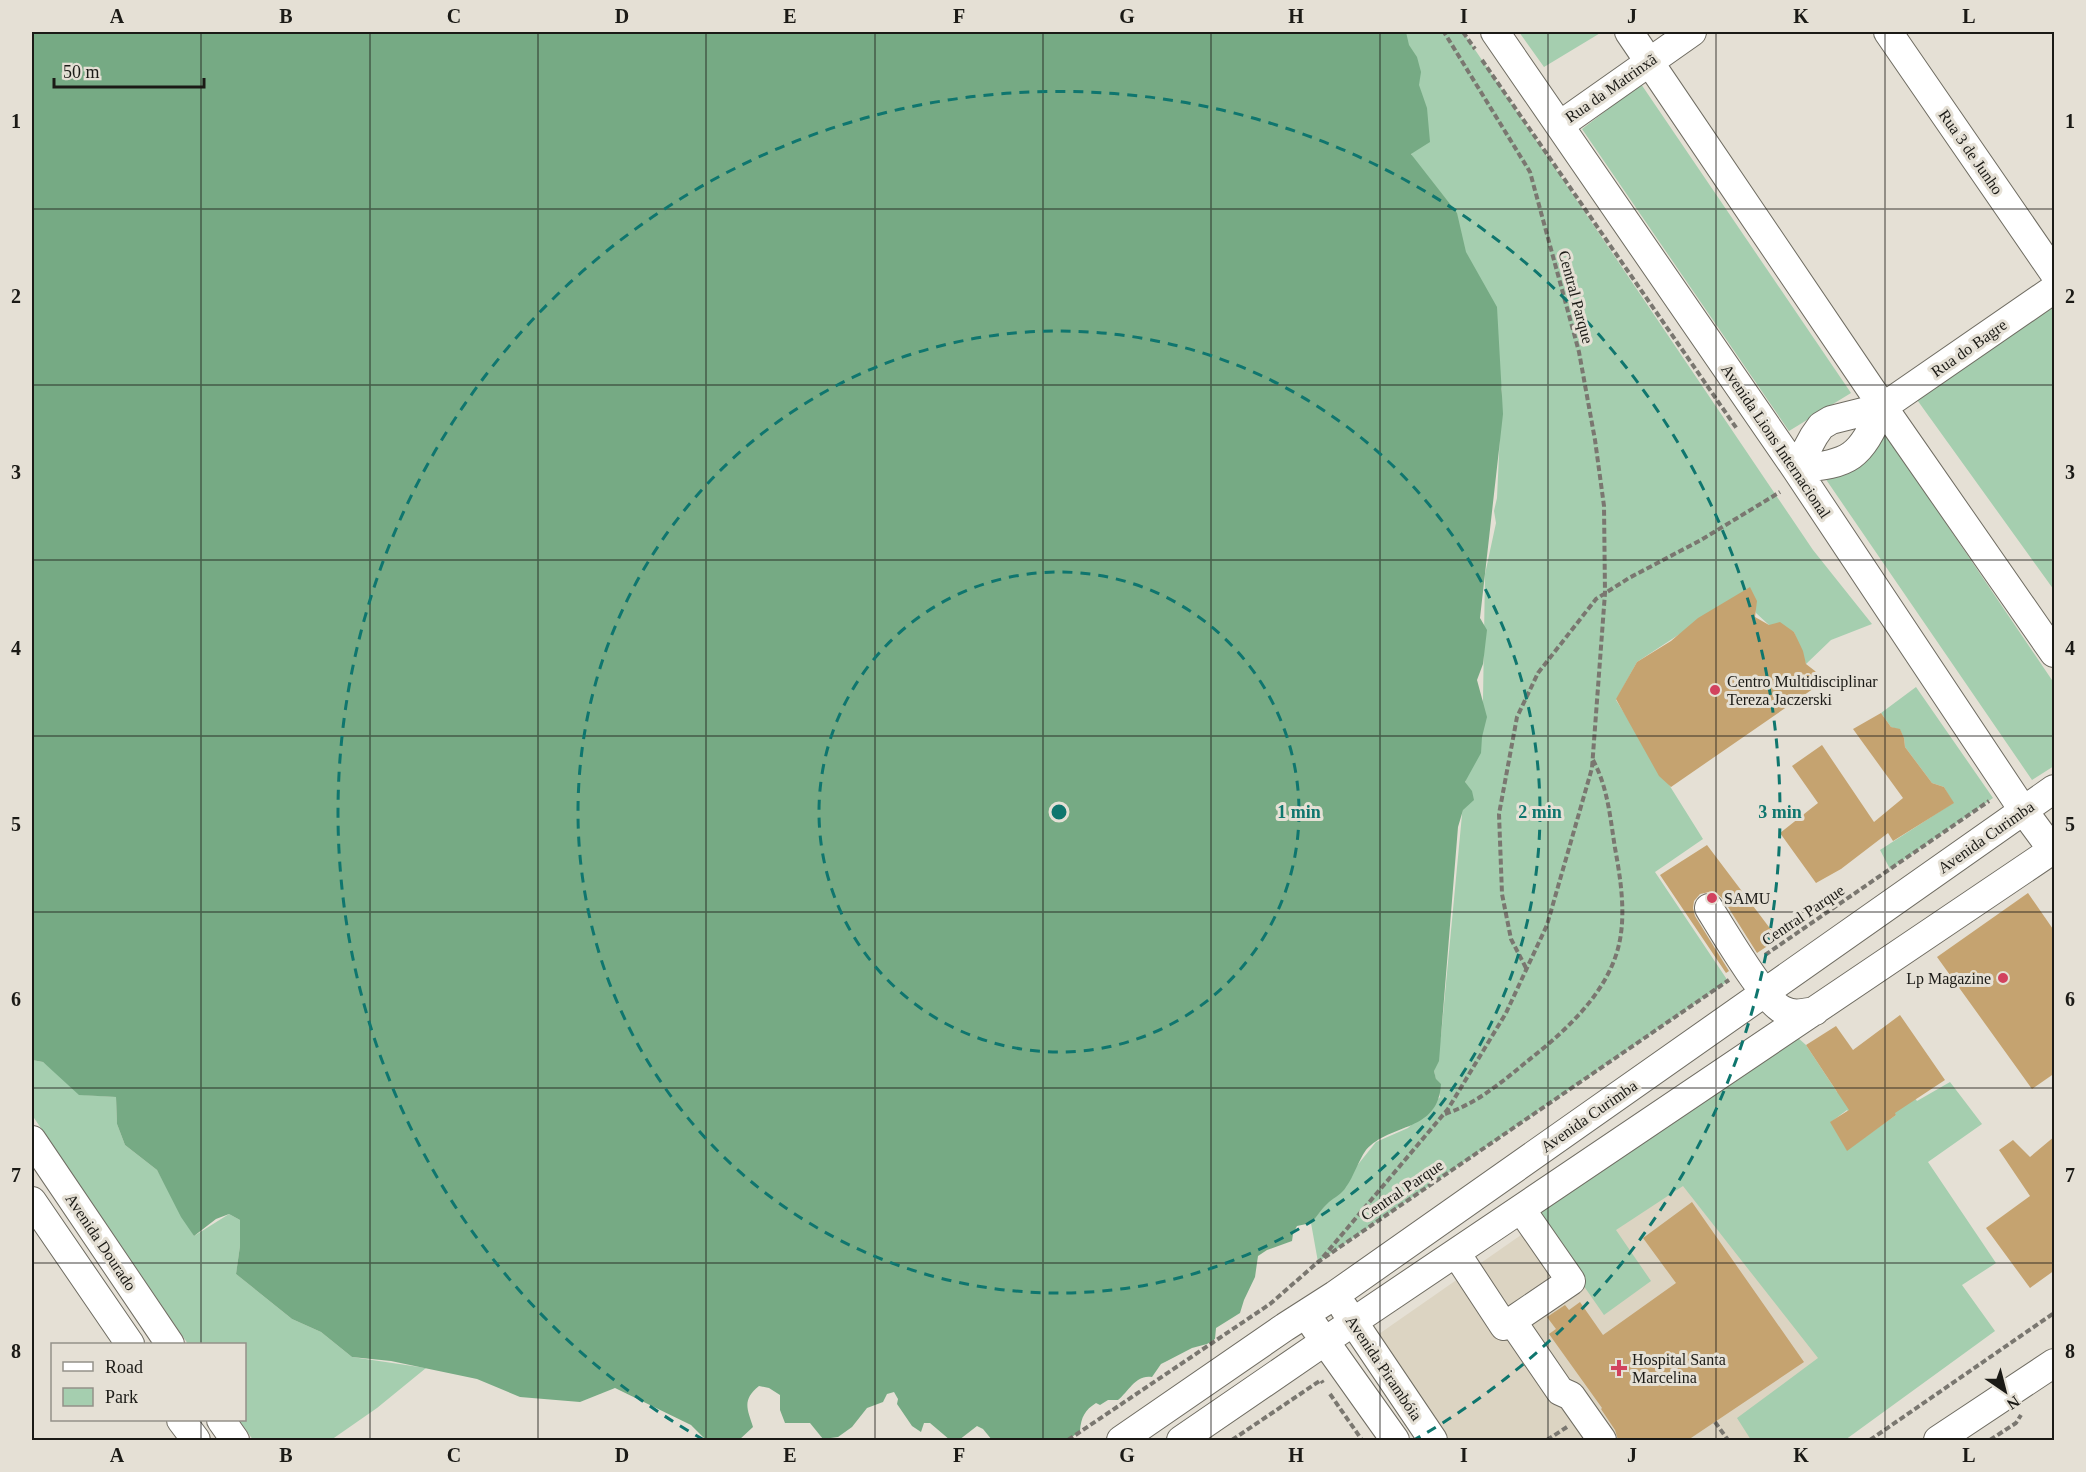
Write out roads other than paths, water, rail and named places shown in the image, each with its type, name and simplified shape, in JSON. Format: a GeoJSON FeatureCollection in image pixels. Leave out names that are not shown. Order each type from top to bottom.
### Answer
{"type":"FeatureCollection","features":[{"type":"Feature","properties":{"kind":"street","name":"Avenida Lions Internacional"},"geometry":{"type":"LineString","coordinates":[[1495,32],[1796,469],[2024,810],[2054,850]]}},
{"type":"Feature","properties":{"kind":"street"},"geometry":{"type":"LineString","coordinates":[[1629,32],[1883,407],[2055,653]]}},
{"type":"Feature","properties":{"kind":"street","name":"Rua da Matrinxã"},"geometry":{"type":"LineString","coordinates":[[1560,125],[1692,32]]}},
{"type":"Feature","properties":{"kind":"street","name":"Rua 3 de Junho"},"geometry":{"type":"LineString","coordinates":[[1888,32],[2055,273]]}},
{"type":"Feature","properties":{"kind":"street","name":"Rua do Bagre"},"geometry":{"type":"LineString","coordinates":[[1796,469],[1821,426],[1839,416],[1883,407],[2055,289]]}},
{"type":"Feature","properties":{"kind":"street"},"geometry":{"type":"LineString","coordinates":[[1796,469],[1838,463],[1850,458],[1868,439],[1883,407]]}},
{"type":"Feature","properties":{"kind":"street","name":"Avenida Curimba"},"geometry":{"type":"LineString","coordinates":[[1121,1440],[1335,1295],[2055,789]]}},
{"type":"Feature","properties":{"kind":"street"},"geometry":{"type":"LineString","coordinates":[[1181,1440],[2054,850]]}},
{"type":"Feature","properties":{"kind":"street"},"geometry":{"type":"LineString","coordinates":[[1704,911],[1743,970],[1765,992],[1772,1003],[1791,1013],[1815,1011]]}},
{"type":"Feature","properties":{"kind":"street"},"geometry":{"type":"LineString","coordinates":[[1724,1021],[1741,998],[1744,988],[1743,970]]}},
{"type":"Feature","properties":{"kind":"street","name":"Avenida Dourado"},"geometry":{"type":"LineString","coordinates":[[36,1159],[169,1343]]}},
{"type":"Feature","properties":{"kind":"street","name":"Avenida Dourado"},"geometry":{"type":"LineString","coordinates":[[32,1201],[129,1343]]}},
{"type":"Feature","properties":{"kind":"street"},"geometry":{"type":"LineString","coordinates":[[1456,1253],[1504,1326],[1512,1321],[1571,1281],[1521,1209]]}},
{"type":"Feature","properties":{"kind":"street","name":"Avenida Pirambóia"},"geometry":{"type":"LineString","coordinates":[[1335,1295],[1433,1440]]}},
{"type":"Feature","properties":{"kind":"street","name":"Avenida Pirambóia"},"geometry":{"type":"LineString","coordinates":[[1306,1315],[1395,1440]]}},
{"type":"Feature","properties":{"kind":"street"},"geometry":{"type":"LineString","coordinates":[[1512,1321],[1560,1391],[1571,1396],[1602,1440]]}},
{"type":"Feature","properties":{"kind":"street"},"geometry":{"type":"LineString","coordinates":[[1938,1440],[2055,1363]]}},
{"type":"Feature","properties":{"kind":"street"},"geometry":{"type":"LineString","coordinates":[[182,1421],[195,1440]]}},
{"type":"Feature","properties":{"kind":"street"},"geometry":{"type":"LineString","coordinates":[[222,1421],[235,1440]]}},
{"type":"Feature","properties":{"kind":"place","name":"Centro Multidisciplinar Tereza Jaczerski"},"geometry":{"type":"Point","coordinates":[1715,690]}},
{"type":"Feature","properties":{"kind":"place","name":"SAMU"},"geometry":{"type":"Point","coordinates":[1712,898]}},
{"type":"Feature","properties":{"kind":"place","name":"Lp Magazine"},"geometry":{"type":"Point","coordinates":[2003,978]}},
{"type":"Feature","properties":{"kind":"place","name":"Hospital Santa Marcelina"},"geometry":{"type":"Point","coordinates":[1619,1368]}}]}
